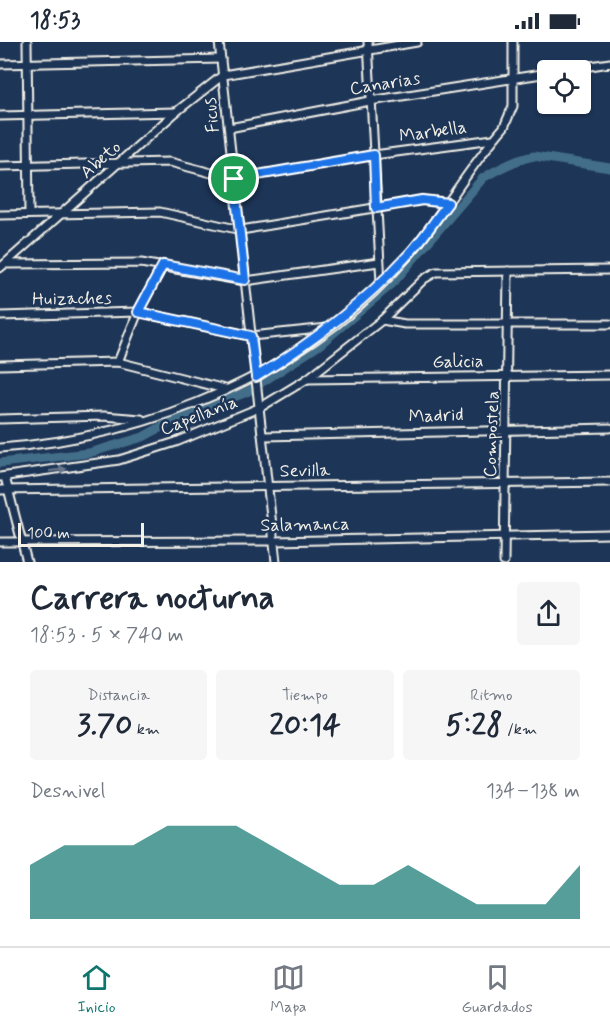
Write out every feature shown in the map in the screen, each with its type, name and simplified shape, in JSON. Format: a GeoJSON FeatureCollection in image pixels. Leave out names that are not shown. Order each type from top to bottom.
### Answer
{"type":"FeatureCollection","features":[{"type":"Feature","properties":{"kind":"street"},"geometry":{"type":"LineString","coordinates":[[27,42],[29,214]]}},
{"type":"Feature","properties":{"kind":"street","name":"Ficus"},"geometry":{"type":"LineString","coordinates":[[219,42],[264,435],[276,562]]}},
{"type":"Feature","properties":{"kind":"street"},"geometry":{"type":"LineString","coordinates":[[368,42],[381,283]]}},
{"type":"Feature","properties":{"kind":"street"},"geometry":{"type":"LineString","coordinates":[[223,75],[417,42]]}},
{"type":"Feature","properties":{"kind":"street"},"geometry":{"type":"LineString","coordinates":[[381,283],[408,255],[512,115],[513,42]]}},
{"type":"Feature","properties":{"kind":"street"},"geometry":{"type":"LineString","coordinates":[[0,64],[221,59]]}},
{"type":"Feature","properties":{"kind":"street"},"geometry":{"type":"LineString","coordinates":[[591,66],[610,63]]}},
{"type":"Feature","properties":{"kind":"street","name":"Abeto"},"geometry":{"type":"LineString","coordinates":[[2,265],[122,163],[176,112],[223,75]]}},
{"type":"Feature","properties":{"kind":"street","name":"Canarias"},"geometry":{"type":"LineString","coordinates":[[229,128],[370,101],[537,75]]}},
{"type":"Feature","properties":{"kind":"street"},"geometry":{"type":"LineString","coordinates":[[0,116],[176,112]]}},
{"type":"Feature","properties":{"kind":"street","name":"Marbella"},"geometry":{"type":"LineString","coordinates":[[234,179],[374,155],[493,139]]}},
{"type":"Feature","properties":{"kind":"street"},"geometry":{"type":"LineString","coordinates":[[0,166],[170,162],[234,179]]}},
{"type":"Feature","properties":{"kind":"street"},"geometry":{"type":"LineString","coordinates":[[0,215],[60,216],[160,212],[241,231],[422,200],[448,203]]}},
{"type":"Feature","properties":{"kind":"street"},"geometry":{"type":"LineString","coordinates":[[2,265],[115,261],[163,265],[245,280],[379,262]]}},
{"type":"Feature","properties":{"kind":"street"},"geometry":{"type":"LineString","coordinates":[[118,362],[138,312],[163,265]]}},
{"type":"Feature","properties":{"kind":"street"},"geometry":{"type":"LineString","coordinates":[[508,271],[610,270]]}},
{"type":"Feature","properties":{"kind":"street","name":"Capellanía"},"geometry":{"type":"LineString","coordinates":[[2,477],[119,460],[176,442],[260,404],[307,379],[382,320],[424,279],[436,272],[508,271]]}},
{"type":"Feature","properties":{"kind":"street","name":"Compostela"},"geometry":{"type":"LineString","coordinates":[[504,562],[510,325],[508,271]]}},
{"type":"Feature","properties":{"kind":"street","name":"Capellanía"},"geometry":{"type":"LineString","coordinates":[[0,448],[86,438],[148,419],[256,379],[330,327],[381,283]]}},
{"type":"Feature","properties":{"kind":"street","name":"Huizaches"},"geometry":{"type":"LineString","coordinates":[[0,315],[138,312],[251,336],[330,327]]}},
{"type":"Feature","properties":{"kind":"street"},"geometry":{"type":"LineString","coordinates":[[382,320],[405,324],[610,324]]}},
{"type":"Feature","properties":{"kind":"street"},"geometry":{"type":"LineString","coordinates":[[0,365],[118,362],[226,390]]}},
{"type":"Feature","properties":{"kind":"street","name":"Galicia"},"geometry":{"type":"LineString","coordinates":[[307,379],[610,375]]}},
{"type":"Feature","properties":{"kind":"street","name":"Capellanía"},"geometry":{"type":"LineString","coordinates":[[0,419],[104,417],[148,419]]}},
{"type":"Feature","properties":{"kind":"street","name":"Madrid"},"geometry":{"type":"LineString","coordinates":[[264,435],[610,428]]}},
{"type":"Feature","properties":{"kind":"street"},"geometry":{"type":"LineString","coordinates":[[2,477],[10,490],[27,562]]}},
{"type":"Feature","properties":{"kind":"street","name":"Sevilla"},"geometry":{"type":"LineString","coordinates":[[0,490],[610,482]]}},
{"type":"Feature","properties":{"kind":"street","name":"Salamanca"},"geometry":{"type":"LineString","coordinates":[[0,543],[274,541],[610,534]]}},
{"type":"Feature","properties":{"kind":"waterway"},"geometry":{"type":"LineString","coordinates":[[0,463],[89,453],[143,437],[174,420],[247,392],[318,346],[392,284],[483,178],[501,168],[534,156],[610,168]]}},
{"type":"Feature","properties":{"kind":"route"},"geometry":{"type":"LineString","coordinates":[[374,155],[376,208],[422,200],[448,203],[408,255],[381,283],[304,347],[256,377],[251,336],[138,312],[163,265],[245,280],[234,179],[374,155]]}}]}
